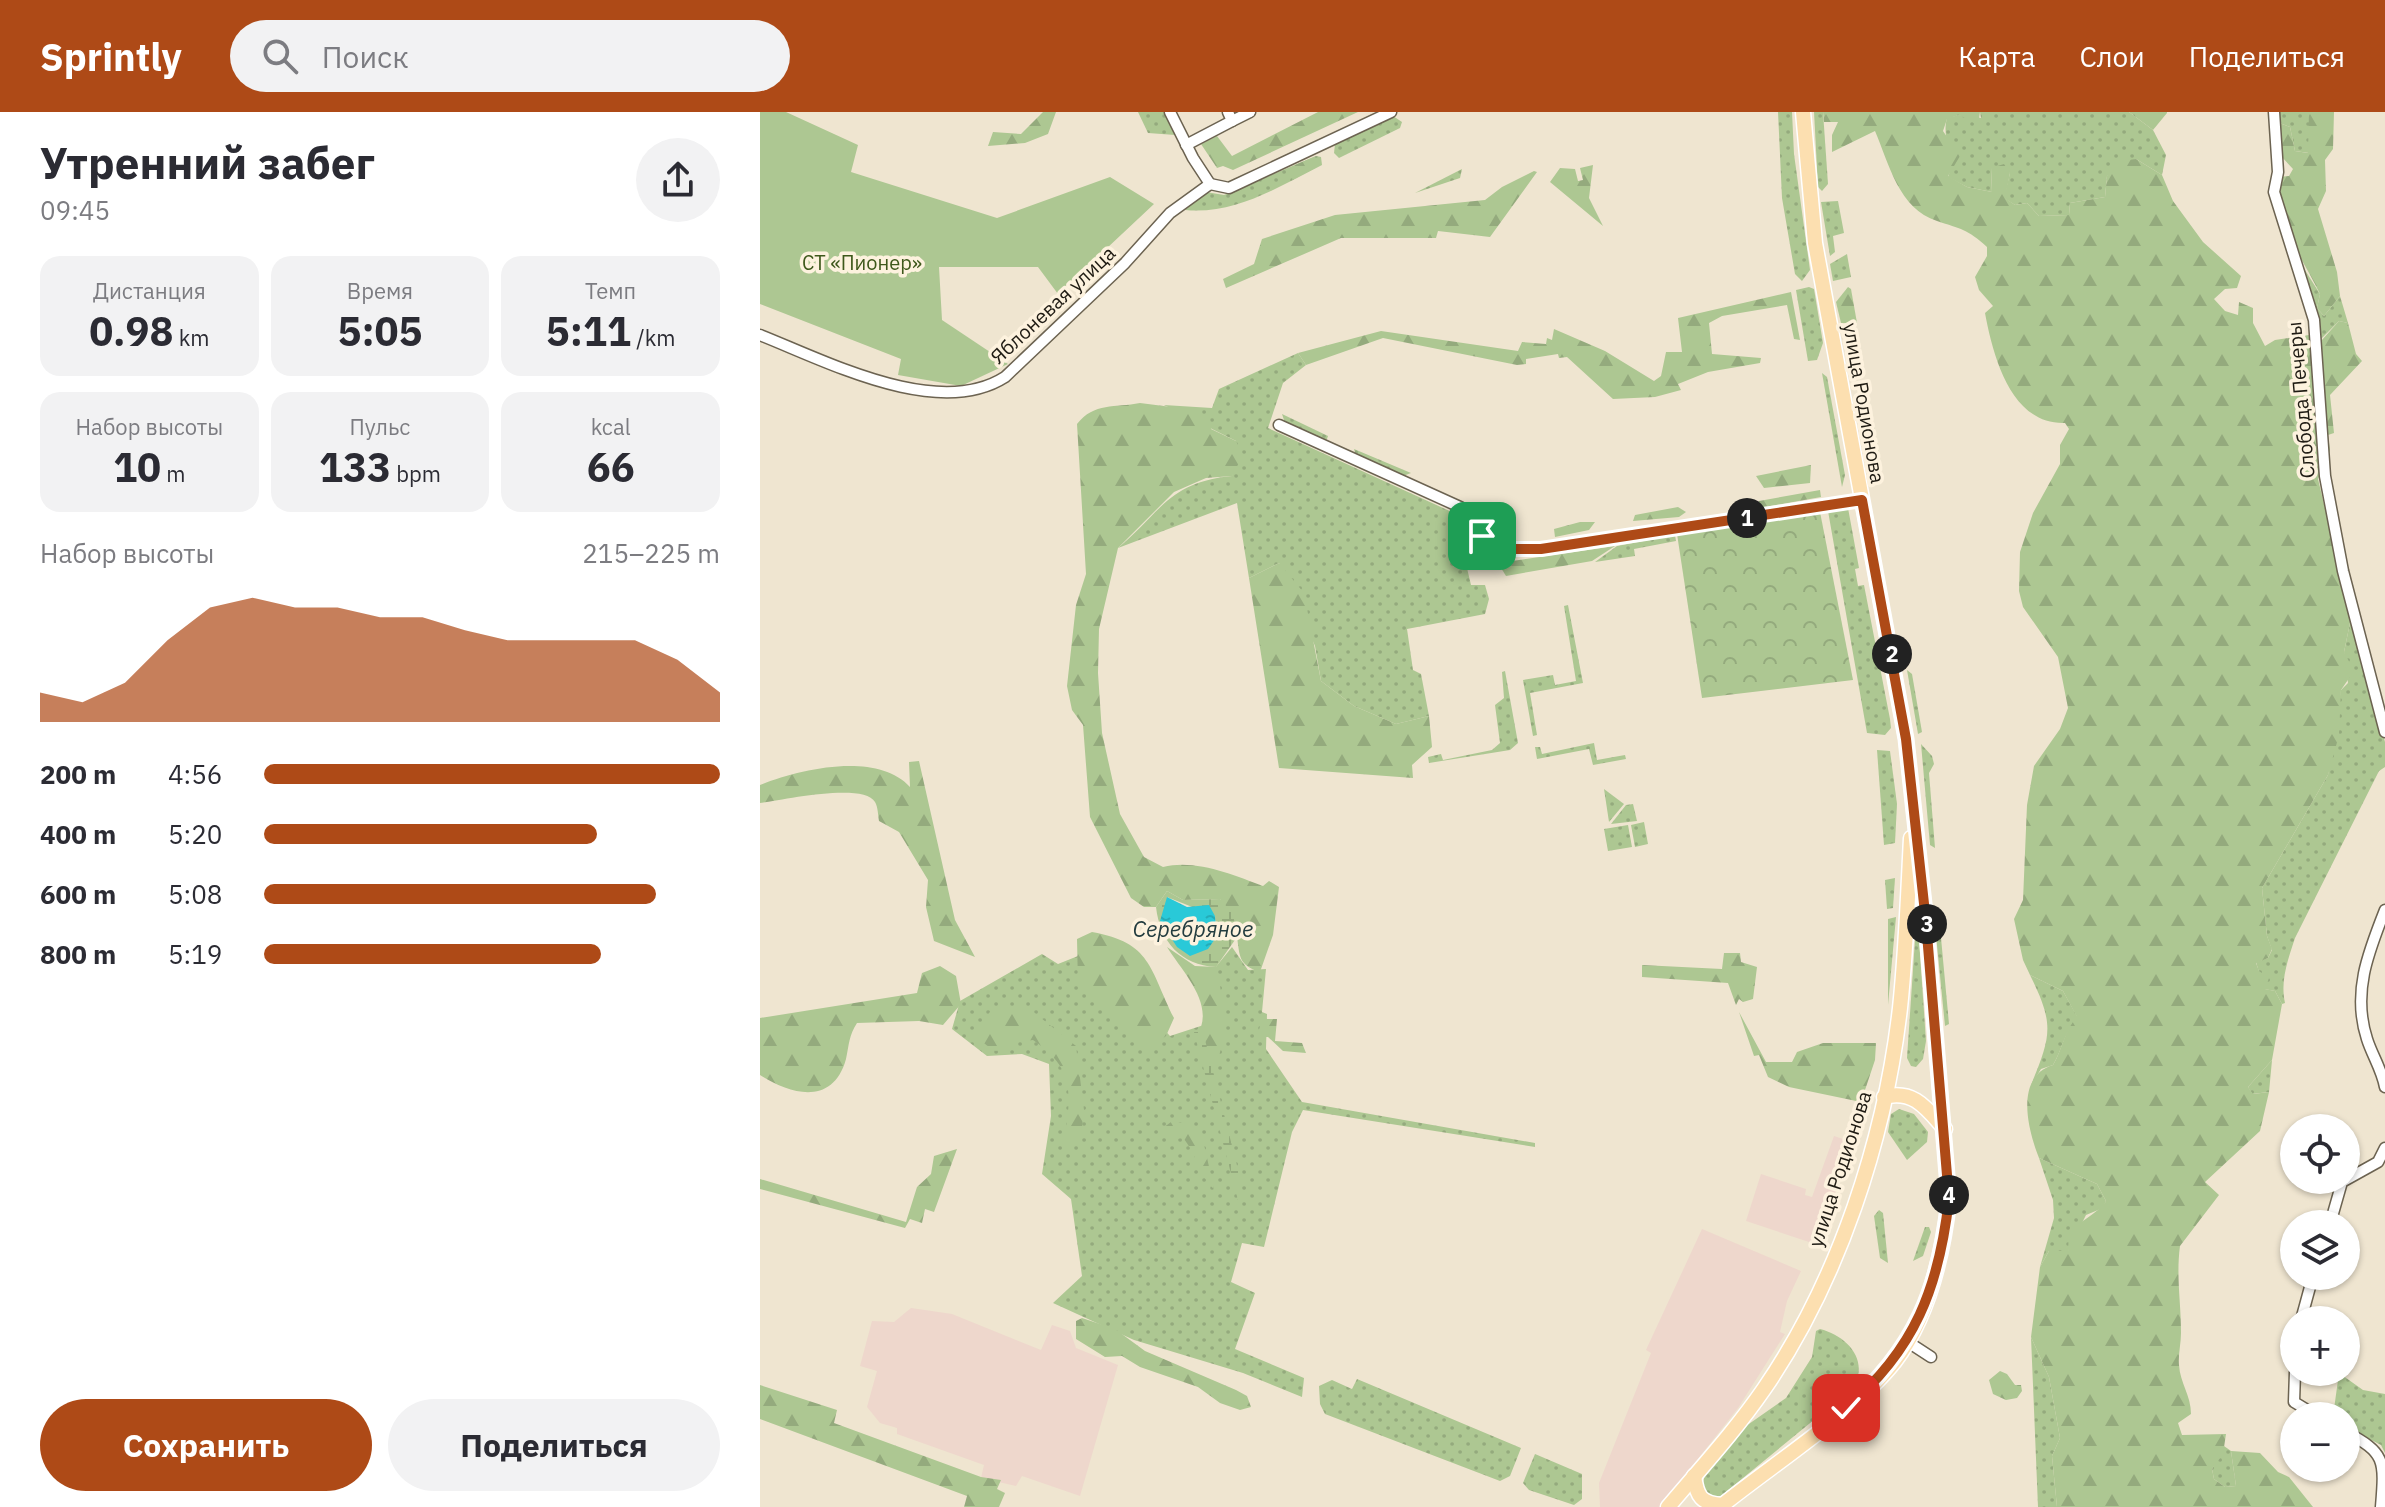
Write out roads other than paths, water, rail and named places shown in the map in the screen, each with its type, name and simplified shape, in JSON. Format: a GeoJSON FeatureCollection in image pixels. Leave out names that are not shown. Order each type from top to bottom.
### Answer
{"type":"FeatureCollection","features":[{"type":"Feature","properties":{"kind":"main road","name":"улица Родионова"},"geometry":{"type":"LineString","coordinates":[[1721,1506],[1870,1388],[1908,1342],[1944,1242],[1949,1199],[1913,794],[1893,662],[1815,243],[1803,112]]}},
{"type":"Feature","properties":{"kind":"main road","name":"улица Родионова"},"geometry":{"type":"LineString","coordinates":[[1668,1507],[1765,1387],[1819,1291],[1855,1198],[1884,1097],[1904,967],[1913,794]]}},
{"type":"Feature","properties":{"kind":"main road"},"geometry":{"type":"LineString","coordinates":[[1884,1097],[1896,1093],[1915,1098],[1945,1129]]}},
{"type":"Feature","properties":{"kind":"main road"},"geometry":{"type":"LineString","coordinates":[[1694,1476],[1698,1496],[1703,1501],[1721,1506]]}},
{"type":"Feature","properties":{"kind":"street"},"geometry":{"type":"LineString","coordinates":[[1170,112],[1210,184],[1229,188],[1391,112]]}},
{"type":"Feature","properties":{"kind":"street"},"geometry":{"type":"LineString","coordinates":[[1186,145],[1230,117],[1250,112]]}},
{"type":"Feature","properties":{"kind":"street","name":"Слобода Печеры"},"geometry":{"type":"LineString","coordinates":[[2274,112],[2278,172],[2274,192],[2314,320],[2325,476],[2343,571],[2385,732]]}},
{"type":"Feature","properties":{"kind":"street","name":"Яблоневая улица"},"geometry":{"type":"LineString","coordinates":[[760,335],[868,378],[948,394],[990,387],[1005,377],[1125,263],[1182,202],[1210,184]]}},
{"type":"Feature","properties":{"kind":"street"},"geometry":{"type":"LineString","coordinates":[[1279,425],[1460,507],[1482,536],[1500,549],[1541,549],[1862,500]]}},
{"type":"Feature","properties":{"kind":"street"},"geometry":{"type":"LineString","coordinates":[[2385,910],[2368,955],[2358,998],[2367,1038],[2385,1087]]}},
{"type":"Feature","properties":{"kind":"street"},"geometry":{"type":"LineString","coordinates":[[2334,1210],[2342,1182],[2378,1162],[2385,1148]]}},
{"type":"Feature","properties":{"kind":"street"},"geometry":{"type":"LineString","coordinates":[[1908,1342],[1931,1357]]}},
{"type":"Feature","properties":{"kind":"street"},"geometry":{"type":"LineString","coordinates":[[2360,1439],[2378,1448],[2384,1459],[2381,1507]]}},
{"type":"Feature","properties":{"kind":"water","name":"Серебряное"},"geometry":{"type":"Polygon","coordinates":[[[1167,897],[1187,907],[1209,905],[1215,916],[1217,936],[1208,949],[1190,956],[1177,947],[1160,921],[1167,897]]]}},
{"type":"Feature","properties":{"kind":"park label","name":"СТ «Пионер»"},"geometry":{"type":"Point","coordinates":[862,263]}}]}
